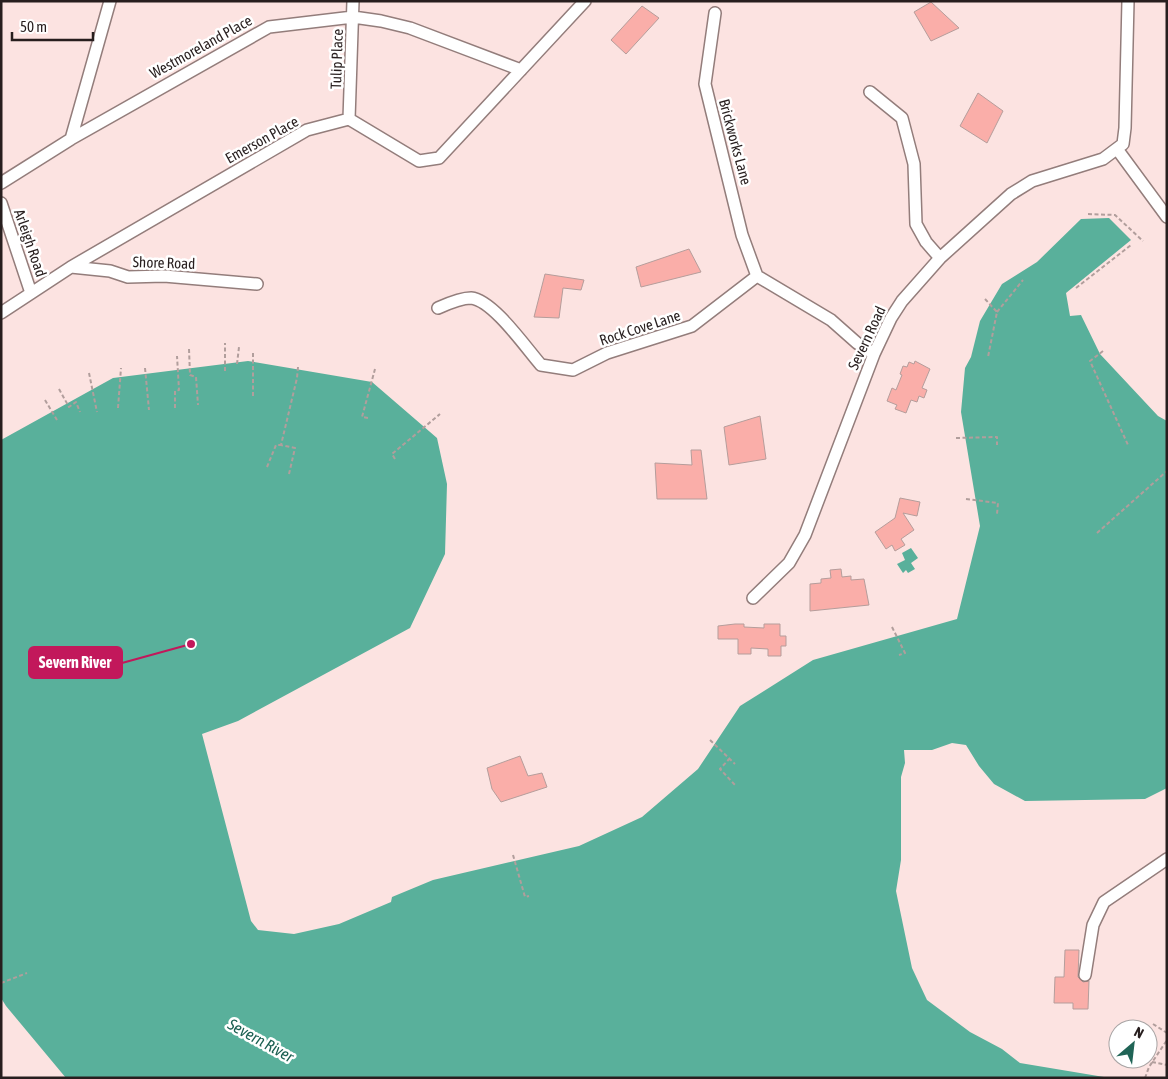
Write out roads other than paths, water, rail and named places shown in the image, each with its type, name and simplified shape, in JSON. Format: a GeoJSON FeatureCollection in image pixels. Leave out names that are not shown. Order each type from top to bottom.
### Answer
{"type":"FeatureCollection","features":[{"type":"Feature","properties":{"kind":"street"},"geometry":{"type":"LineString","coordinates":[[71,139],[110,1]]}},
{"type":"Feature","properties":{"kind":"street","name":"Tulip Place"},"geometry":{"type":"LineString","coordinates":[[349,119],[353,1]]}},
{"type":"Feature","properties":{"kind":"street"},"geometry":{"type":"LineString","coordinates":[[349,119],[419,161],[439,158],[585,1]]}},
{"type":"Feature","properties":{"kind":"street"},"geometry":{"type":"LineString","coordinates":[[1128,1],[1125,128],[1123,144],[1117,149],[1167,217]]}},
{"type":"Feature","properties":{"kind":"street","name":"Brickworks Lane"},"geometry":{"type":"LineString","coordinates":[[715,14],[705,84],[710,114],[736,202],[742,235],[757,276]]}},
{"type":"Feature","properties":{"kind":"street","name":"Westmoreland Place"},"geometry":{"type":"LineString","coordinates":[[1,183],[71,139],[270,27],[353,17],[381,21],[410,28],[522,70]]}},
{"type":"Feature","properties":{"kind":"street"},"geometry":{"type":"LineString","coordinates":[[870,92],[902,118],[914,164],[916,224],[926,242],[940,258]]}},
{"type":"Feature","properties":{"kind":"street","name":"Emerson Place"},"geometry":{"type":"LineString","coordinates":[[1,313],[71,267],[307,130],[349,119]]}},
{"type":"Feature","properties":{"kind":"street","name":"Severn Road"},"geometry":{"type":"LineString","coordinates":[[753,598],[789,563],[805,535],[874,354],[891,318],[902,301],[940,258],[1011,194],[1032,181],[1103,159],[1117,149]]}},
{"type":"Feature","properties":{"kind":"street","name":"Arleigh Road"},"geometry":{"type":"LineString","coordinates":[[1,204],[31,293]]}},
{"type":"Feature","properties":{"kind":"street","name":"Shore Road"},"geometry":{"type":"LineString","coordinates":[[71,267],[110,271],[128,278],[164,276],[257,284]]}},
{"type":"Feature","properties":{"kind":"street"},"geometry":{"type":"LineString","coordinates":[[757,276],[831,320],[857,343],[874,354]]}},
{"type":"Feature","properties":{"kind":"street","name":"Rock Cove Lane"},"geometry":{"type":"LineString","coordinates":[[438,308],[450,302],[472,298],[495,310],[541,365],[573,370],[607,353],[692,326],[757,276]]}},
{"type":"Feature","properties":{"kind":"street"},"geometry":{"type":"LineString","coordinates":[[1084,975],[1093,925],[1104,902],[1167,860]]}},
{"type":"Feature","properties":{"kind":"water","name":"Severn River"},"geometry":{"type":"Polygon","coordinates":[[[1109,218],[1131,240],[1066,293],[1070,316],[1081,315],[1100,354],[1158,416],[1167,421],[1167,788],[1145,799],[1025,801],[994,784],[979,766],[966,745],[952,743],[932,750],[904,750],[905,763],[901,777],[901,860],[896,891],[912,968],[927,1000],[970,1032],[1002,1049],[1020,1063],[1110,1078],[66,1078],[6,1006],[1,998],[1,440],[113,378],[248,361],[372,382],[437,438],[447,484],[445,554],[410,628],[238,721],[202,734],[251,921],[258,930],[294,934],[339,924],[391,902],[392,897],[433,880],[579,846],[642,817],[698,769],[740,706],[813,660],[957,619],[980,526],[961,412],[965,368],[971,357],[980,321],[1002,284],[1037,262],[1081,219],[1109,218]]]}},
{"type":"Feature","properties":{"kind":"water"},"geometry":{"type":"Polygon","coordinates":[[[911,548],[918,558],[911,563],[915,569],[908,573],[906,570],[903,573],[897,564],[905,560],[902,553],[911,548]]]}},
{"type":"Feature","properties":{"kind":"place","name":"Severn River"},"geometry":{"type":"Point","coordinates":[191,644]}}]}
